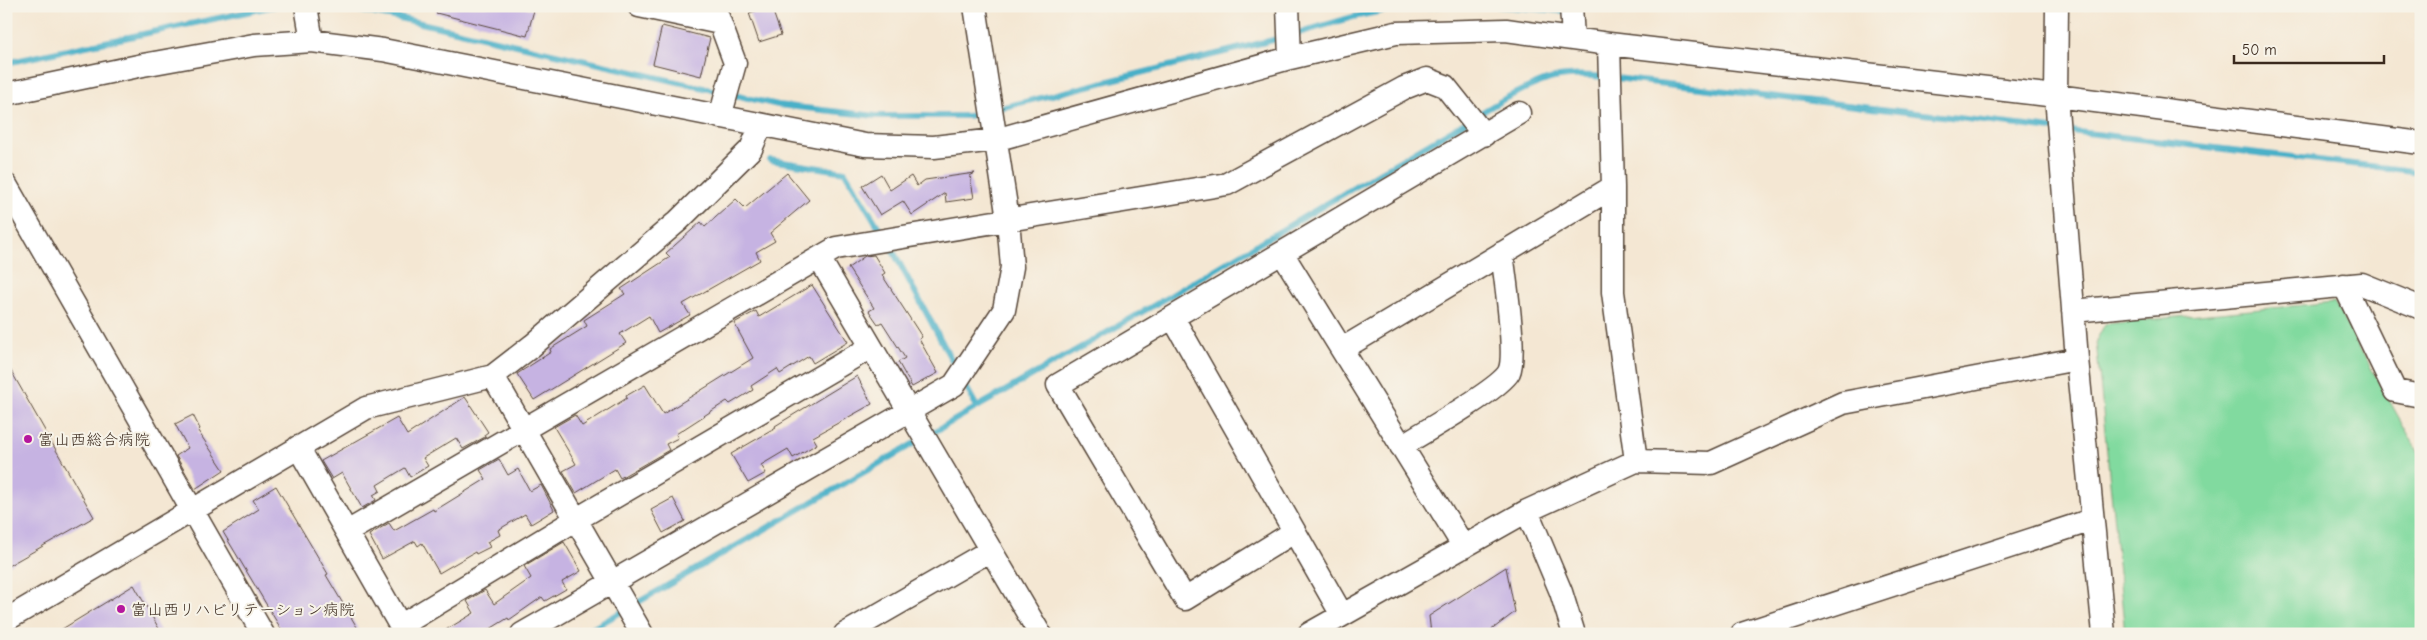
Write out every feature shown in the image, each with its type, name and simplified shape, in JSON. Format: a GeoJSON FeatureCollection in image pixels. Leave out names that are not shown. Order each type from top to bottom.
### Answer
{"type":"FeatureCollection","features":[{"type":"Feature","properties":{"kind":"street"},"geometry":{"type":"LineString","coordinates":[[306,6],[312,41]]}},
{"type":"Feature","properties":{"kind":"street"},"geometry":{"type":"LineString","coordinates":[[639,6],[717,15],[735,63],[720,117]]}},
{"type":"Feature","properties":{"kind":"street"},"geometry":{"type":"LineString","coordinates":[[522,634],[954,385],[1004,310],[1012,267],[1008,219],[975,6]]}},
{"type":"Feature","properties":{"kind":"street"},"geometry":{"type":"LineString","coordinates":[[1288,6],[1290,58]]}},
{"type":"Feature","properties":{"kind":"street"},"geometry":{"type":"LineString","coordinates":[[1571,6],[1573,38]]}},
{"type":"Feature","properties":{"kind":"street"},"geometry":{"type":"LineString","coordinates":[[2057,6],[2056,96],[2077,360],[2104,634]]}},
{"type":"Feature","properties":{"kind":"street"},"geometry":{"type":"LineString","coordinates":[[6,94],[254,44],[312,41],[383,50],[865,145],[934,147],[995,140],[1290,58],[1396,33],[1506,30],[1609,44],[2056,96],[2421,143]]}},
{"type":"Feature","properties":{"kind":"street"},"geometry":{"type":"LineString","coordinates":[[1609,44],[1613,187],[1613,292],[1636,461]]}},
{"type":"Feature","properties":{"kind":"street"},"geometry":{"type":"LineString","coordinates":[[347,532],[836,248],[1227,184],[1404,88],[1427,79],[1445,86],[1484,135]]}},
{"type":"Feature","properties":{"kind":"street"},"geometry":{"type":"LineString","coordinates":[[1294,532],[1185,599],[1058,385],[1519,113]]}},
{"type":"Feature","properties":{"kind":"street"},"geometry":{"type":"LineString","coordinates":[[6,620],[366,408],[493,376],[533,345],[678,221],[751,150],[761,125]]}},
{"type":"Feature","properties":{"kind":"street"},"geometry":{"type":"LineString","coordinates":[[6,185],[263,634]]}},
{"type":"Feature","properties":{"kind":"street"},"geometry":{"type":"LineString","coordinates":[[1342,349],[1613,187]]}},
{"type":"Feature","properties":{"kind":"street"},"geometry":{"type":"LineString","coordinates":[[1282,253],[1464,547]]}},
{"type":"Feature","properties":{"kind":"street"},"geometry":{"type":"LineString","coordinates":[[1401,446],[1494,387],[1508,372],[1512,355],[1502,253]]}},
{"type":"Feature","properties":{"kind":"street"},"geometry":{"type":"LineString","coordinates":[[819,258],[1040,634]]}},
{"type":"Feature","properties":{"kind":"street"},"geometry":{"type":"LineString","coordinates":[[2073,311],[2362,284],[2421,308]]}},
{"type":"Feature","properties":{"kind":"street"},"geometry":{"type":"LineString","coordinates":[[2344,286],[2396,391],[2421,396]]}},
{"type":"Feature","properties":{"kind":"street"},"geometry":{"type":"LineString","coordinates":[[1172,318],[1342,616]]}},
{"type":"Feature","properties":{"kind":"street"},"geometry":{"type":"LineString","coordinates":[[298,448],[403,630],[577,519],[871,347]]}},
{"type":"Feature","properties":{"kind":"street"},"geometry":{"type":"LineString","coordinates":[[1309,634],[1527,511],[1636,461],[1711,463],[1844,403],[2077,360]]}},
{"type":"Feature","properties":{"kind":"street"},"geometry":{"type":"LineString","coordinates":[[493,376],[642,634]]}},
{"type":"Feature","properties":{"kind":"street"},"geometry":{"type":"LineString","coordinates":[[1527,511],[1561,592],[1574,634]]}},
{"type":"Feature","properties":{"kind":"street"},"geometry":{"type":"LineString","coordinates":[[1742,634],[2092,520]]}},
{"type":"Feature","properties":{"kind":"street"},"geometry":{"type":"LineString","coordinates":[[845,634],[991,550]]}},
{"type":"Feature","properties":{"kind":"green space"},"geometry":{"type":"Polygon","coordinates":[[[2334,302],[2421,457],[2421,634],[2125,634],[2096,341],[2105,324],[2334,302]]]}},
{"type":"Feature","properties":{"kind":"building"},"geometry":{"type":"Polygon","coordinates":[[[437,6],[518,6],[534,10],[527,36],[436,13],[437,6]]]}},
{"type":"Feature","properties":{"kind":"building"},"geometry":{"type":"Polygon","coordinates":[[[771,6],[781,35],[759,42],[749,13],[771,6]]]}},
{"type":"Feature","properties":{"kind":"building"},"geometry":{"type":"Polygon","coordinates":[[[662,26],[710,38],[701,76],[653,64],[662,26]]]}},
{"type":"Feature","properties":{"kind":"building"},"geometry":{"type":"Polygon","coordinates":[[[787,173],[809,200],[770,233],[775,241],[756,252],[760,260],[683,304],[690,315],[658,333],[649,316],[620,334],[626,343],[534,400],[517,374],[551,352],[550,349],[587,326],[584,320],[625,294],[621,289],[670,257],[666,253],[701,222],[705,227],[736,199],[745,208],[787,173]]]}},
{"type":"Feature","properties":{"kind":"building"},"geometry":{"type":"Polygon","coordinates":[[[975,173],[970,176],[974,198],[946,202],[945,193],[912,215],[903,201],[880,215],[862,186],[881,174],[890,190],[911,176],[917,186],[925,180],[975,173]]]}},
{"type":"Feature","properties":{"kind":"building"},"geometry":{"type":"Polygon","coordinates":[[[874,255],[885,273],[882,275],[922,337],[919,339],[938,373],[912,387],[898,362],[905,358],[882,322],[878,324],[869,311],[874,308],[848,268],[865,256],[874,255]]]}},
{"type":"Feature","properties":{"kind":"building"},"geometry":{"type":"Polygon","coordinates":[[[812,285],[848,342],[813,363],[809,356],[780,374],[777,369],[751,386],[753,390],[730,404],[727,401],[676,434],[678,438],[666,444],[669,450],[620,478],[615,469],[576,493],[563,471],[576,464],[554,427],[575,415],[582,426],[645,385],[663,414],[753,358],[734,323],[756,311],[759,317],[812,285]]]}},
{"type":"Feature","properties":{"kind":"building","name":"富山西総合病院"},"geometry":{"type":"Polygon","coordinates":[[[6,362],[94,517],[6,567],[6,362]]]}},
{"type":"Feature","properties":{"kind":"building"},"geometry":{"type":"Polygon","coordinates":[[[857,376],[872,404],[813,437],[817,444],[793,458],[788,449],[761,465],[766,473],[748,483],[731,454],[776,428],[775,426],[857,376]]]}},
{"type":"Feature","properties":{"kind":"building"},"geometry":{"type":"Polygon","coordinates":[[[465,397],[488,432],[484,435],[485,437],[463,449],[456,438],[423,458],[428,466],[410,477],[405,468],[377,485],[380,491],[373,495],[376,500],[362,508],[342,473],[332,479],[321,461],[397,418],[407,435],[465,397]]]}},
{"type":"Feature","properties":{"kind":"building"},"geometry":{"type":"Polygon","coordinates":[[[193,415],[200,429],[198,431],[224,470],[195,489],[176,456],[188,448],[175,424],[193,415]]]}},
{"type":"Feature","properties":{"kind":"building"},"geometry":{"type":"Polygon","coordinates":[[[499,459],[508,475],[518,469],[530,491],[541,485],[554,510],[531,524],[525,514],[498,530],[500,535],[487,542],[490,547],[476,554],[475,552],[439,573],[422,543],[418,546],[415,541],[382,559],[369,535],[389,523],[394,531],[433,509],[434,511],[486,479],[480,470],[499,459]]]}},
{"type":"Feature","properties":{"kind":"building"},"geometry":{"type":"Polygon","coordinates":[[[276,486],[361,634],[284,634],[223,532],[259,509],[253,500],[276,486]]]}},
{"type":"Feature","properties":{"kind":"building"},"geometry":{"type":"Polygon","coordinates":[[[673,498],[685,521],[663,533],[651,510],[673,498]]]}},
{"type":"Feature","properties":{"kind":"building"},"geometry":{"type":"Polygon","coordinates":[[[564,542],[581,571],[562,582],[566,589],[545,601],[542,597],[509,620],[508,618],[482,634],[439,634],[474,613],[467,601],[485,590],[494,604],[531,578],[524,566],[564,542]]]}},
{"type":"Feature","properties":{"kind":"building"},"geometry":{"type":"Polygon","coordinates":[[[1506,567],[1515,612],[1486,634],[1431,634],[1429,616],[1506,567]]]}},
{"type":"Feature","properties":{"kind":"building","name":"富山西リハビリテーション病院"},"geometry":{"type":"Polygon","coordinates":[[[134,585],[162,634],[54,634],[134,585]]]}},
{"type":"Feature","properties":{"kind":"waterway"},"geometry":{"type":"LineString","coordinates":[[6,63],[275,6]]}},
{"type":"Feature","properties":{"kind":"waterway"},"geometry":{"type":"LineString","coordinates":[[337,6],[399,18],[778,105],[876,116],[968,116],[1281,38],[1353,17],[1397,8],[1438,6]]}},
{"type":"Feature","properties":{"kind":"waterway"},"geometry":{"type":"LineString","coordinates":[[1498,6],[1564,11]]}},
{"type":"Feature","properties":{"kind":"waterway"},"geometry":{"type":"LineString","coordinates":[[583,634],[1163,300],[1506,98],[1554,78],[1576,75],[1605,77]]}},
{"type":"Feature","properties":{"kind":"waterway"},"geometry":{"type":"LineString","coordinates":[[1615,78],[2421,172]]}},
{"type":"Feature","properties":{"kind":"waterway"},"geometry":{"type":"LineString","coordinates":[[770,160],[845,172],[893,251],[957,370]]}},
{"type":"Feature","properties":{"kind":"waterway"},"geometry":{"type":"LineString","coordinates":[[963,381],[977,407]]}},
{"type":"Feature","properties":{"kind":"place","name":"富山西総合病院"},"geometry":{"type":"Point","coordinates":[28,439]}},
{"type":"Feature","properties":{"kind":"place","name":"富山西リハビリテーション病院"},"geometry":{"type":"Point","coordinates":[121,609]}}]}
